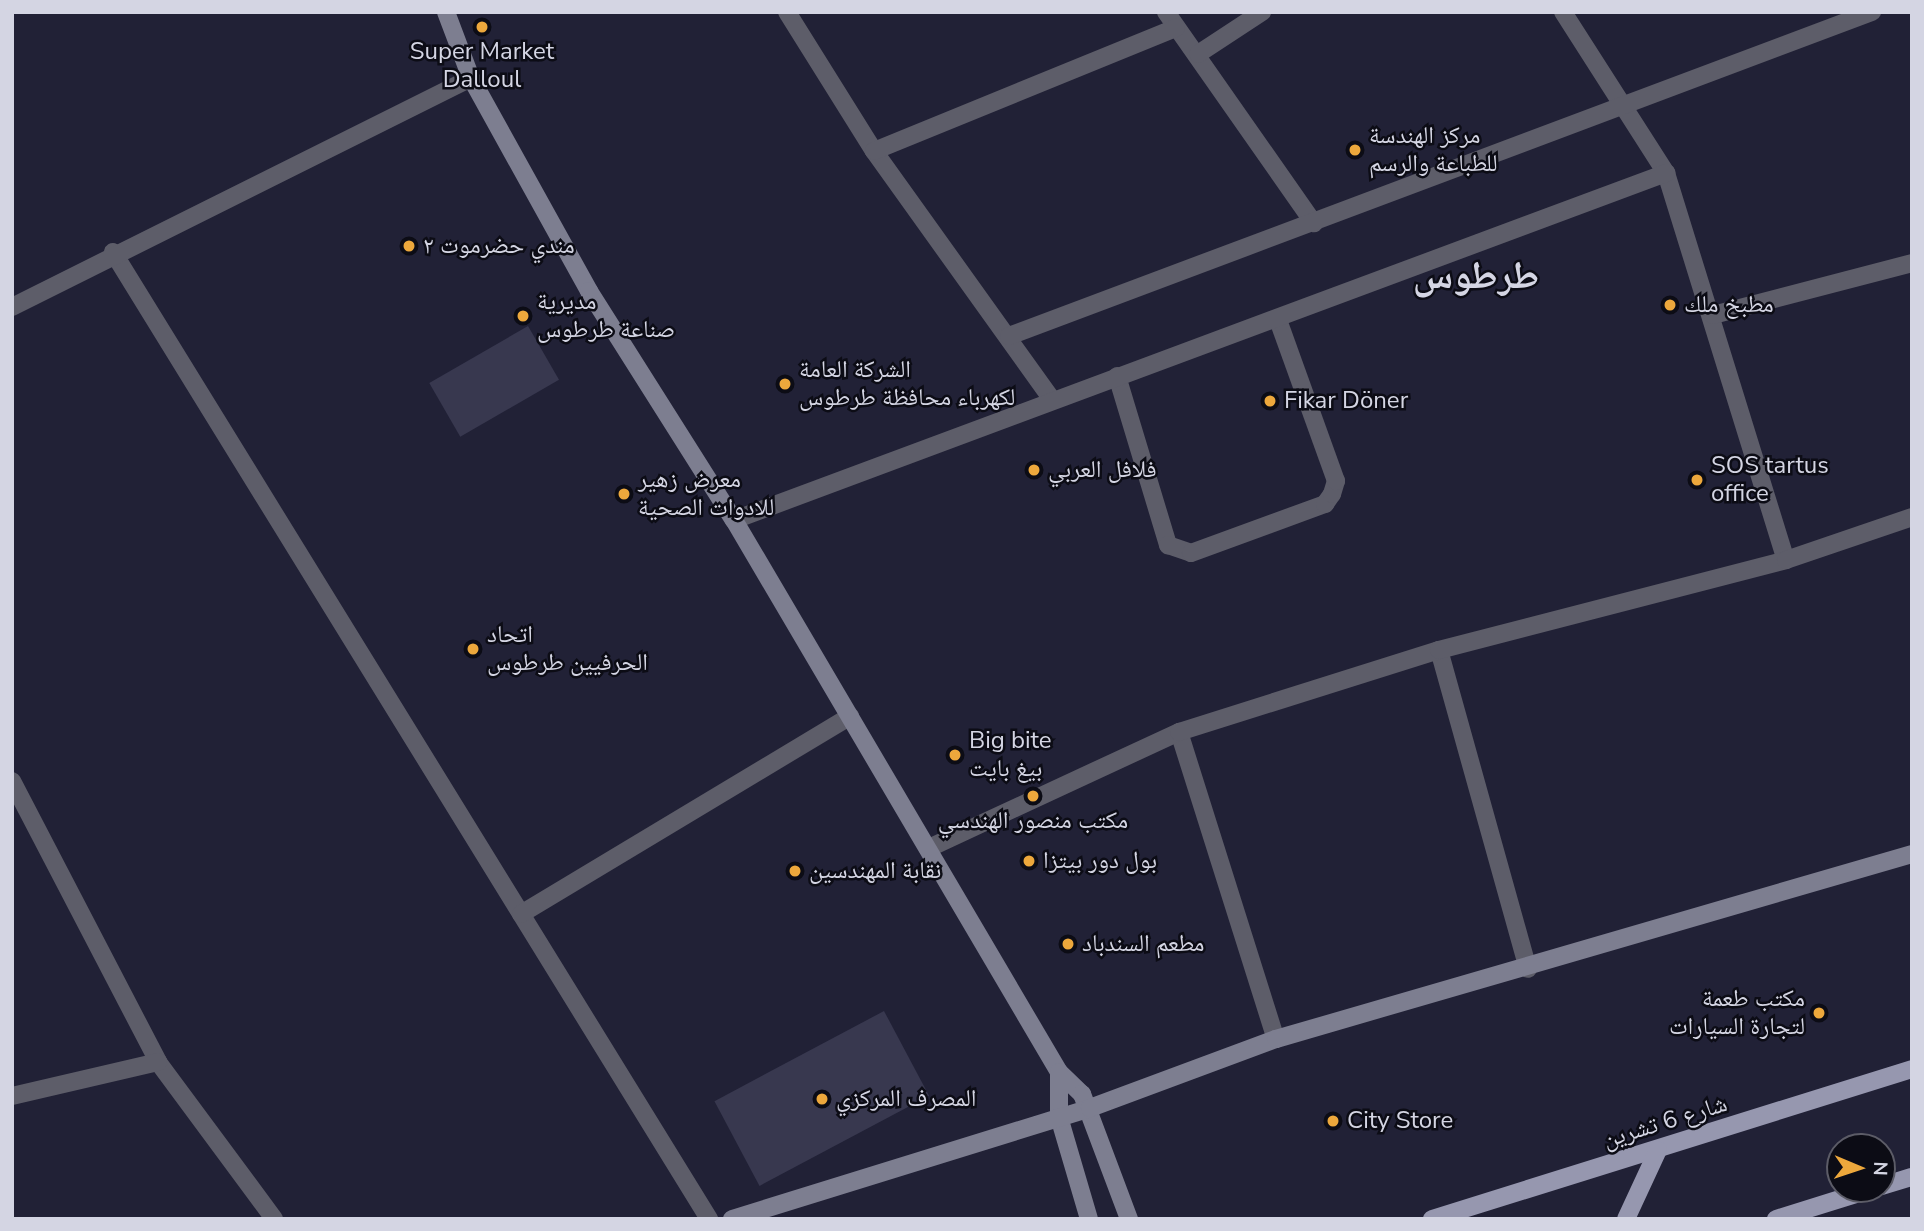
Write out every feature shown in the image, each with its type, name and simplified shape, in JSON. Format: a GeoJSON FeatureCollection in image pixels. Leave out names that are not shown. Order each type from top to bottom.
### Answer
{"type":"FeatureCollection","features":[{"type":"Feature","properties":{"kind":"main road","name":"شارع 6 تشرين"},"geometry":{"type":"LineString","coordinates":[[1432,1219],[1912,1069]]}},
{"type":"Feature","properties":{"kind":"main road"},"geometry":{"type":"LineString","coordinates":[[1626,1219],[1658,1150]]}},
{"type":"Feature","properties":{"kind":"main road"},"geometry":{"type":"LineString","coordinates":[[1776,1219],[1827,1203]]}},
{"type":"Feature","properties":{"kind":"street"},"geometry":{"type":"LineString","coordinates":[[446,12],[471,78],[589,291],[734,520],[1059,1072],[1090,1108],[1129,1219]]}},
{"type":"Feature","properties":{"kind":"street"},"geometry":{"type":"LineString","coordinates":[[787,12],[874,151],[1009,336],[1052,400]]}},
{"type":"Feature","properties":{"kind":"street"},"geometry":{"type":"LineString","coordinates":[[1166,12],[1314,223]]}},
{"type":"Feature","properties":{"kind":"street"},"geometry":{"type":"LineString","coordinates":[[1198,54],[1262,12]]}},
{"type":"Feature","properties":{"kind":"street"},"geometry":{"type":"LineString","coordinates":[[1563,12],[1666,173],[1713,314],[1786,560]]}},
{"type":"Feature","properties":{"kind":"street"},"geometry":{"type":"LineString","coordinates":[[1009,336],[1872,12]]}},
{"type":"Feature","properties":{"kind":"street"},"geometry":{"type":"LineString","coordinates":[[874,151],[1176,29]]}},
{"type":"Feature","properties":{"kind":"street"},"geometry":{"type":"LineString","coordinates":[[12,307],[113,252],[471,78]]}},
{"type":"Feature","properties":{"kind":"street"},"geometry":{"type":"LineString","coordinates":[[734,520],[1117,376],[1278,320],[1666,173]]}},
{"type":"Feature","properties":{"kind":"street"},"geometry":{"type":"LineString","coordinates":[[113,252],[709,1219]]}},
{"type":"Feature","properties":{"kind":"street"},"geometry":{"type":"LineString","coordinates":[[1713,314],[1912,262]]}},
{"type":"Feature","properties":{"kind":"street"},"geometry":{"type":"LineString","coordinates":[[1117,376],[1168,545],[1191,553],[1325,504],[1332,494],[1336,481],[1278,320]]}},
{"type":"Feature","properties":{"kind":"street"},"geometry":{"type":"LineString","coordinates":[[929,848],[1179,732],[1439,650],[1786,560],[1912,517]]}},
{"type":"Feature","properties":{"kind":"street"},"geometry":{"type":"LineString","coordinates":[[1439,650],[1528,969]]}},
{"type":"Feature","properties":{"kind":"street"},"geometry":{"type":"LineString","coordinates":[[521,914],[850,716]]}},
{"type":"Feature","properties":{"kind":"street"},"geometry":{"type":"LineString","coordinates":[[1179,732],[1276,1039]]}},
{"type":"Feature","properties":{"kind":"street"},"geometry":{"type":"LineString","coordinates":[[12,781],[158,1062],[274,1219]]}},
{"type":"Feature","properties":{"kind":"street"},"geometry":{"type":"LineString","coordinates":[[732,1219],[1090,1108],[1276,1039],[1528,969],[1912,854]]}},
{"type":"Feature","properties":{"kind":"street"},"geometry":{"type":"LineString","coordinates":[[12,1096],[158,1062]]}},
{"type":"Feature","properties":{"kind":"street"},"geometry":{"type":"LineString","coordinates":[[1059,1072],[1059,1117],[1088,1219]]}},
{"type":"Feature","properties":{"kind":"building"},"geometry":{"type":"Polygon","coordinates":[[[528,326],[559,380],[460,437],[429,383],[528,326]]]}},
{"type":"Feature","properties":{"kind":"building","name":"المصرف المركزي"},"geometry":{"type":"Polygon","coordinates":[[[884,1011],[929,1096],[760,1186],[714,1101],[884,1011]]]}},
{"type":"Feature","properties":{"kind":"place","name":"Super Market Dalloul"},"geometry":{"type":"Point","coordinates":[482,27]}},
{"type":"Feature","properties":{"kind":"place","name":"مركز الهندسة للطباعة والرسم"},"geometry":{"type":"Point","coordinates":[1355,150]}},
{"type":"Feature","properties":{"kind":"place","name":"مندي حضرموت ٢"},"geometry":{"type":"Point","coordinates":[409,246]}},
{"type":"Feature","properties":{"kind":"place","name":"مطبخ ملك"},"geometry":{"type":"Point","coordinates":[1670,305]}},
{"type":"Feature","properties":{"kind":"place","name":"مديرية صناعة طرطوس"},"geometry":{"type":"Point","coordinates":[523,316]}},
{"type":"Feature","properties":{"kind":"place","name":"الشركة العامة لكهرباء محافظة طرطوس"},"geometry":{"type":"Point","coordinates":[785,384]}},
{"type":"Feature","properties":{"kind":"place","name":"Fikar Döner"},"geometry":{"type":"Point","coordinates":[1270,401]}},
{"type":"Feature","properties":{"kind":"place","name":"فلافل العربي"},"geometry":{"type":"Point","coordinates":[1034,470]}},
{"type":"Feature","properties":{"kind":"place","name":"SOS tartus office"},"geometry":{"type":"Point","coordinates":[1697,480]}},
{"type":"Feature","properties":{"kind":"place","name":"معرض زهير للادوات الصحية"},"geometry":{"type":"Point","coordinates":[624,494]}},
{"type":"Feature","properties":{"kind":"place","name":"اتحاد الحرفيين طرطوس"},"geometry":{"type":"Point","coordinates":[473,649]}},
{"type":"Feature","properties":{"kind":"place","name":"Big bite بيغ بايت"},"geometry":{"type":"Point","coordinates":[955,755]}},
{"type":"Feature","properties":{"kind":"place","name":"مكتب منصور الهندسي"},"geometry":{"type":"Point","coordinates":[1033,796]}},
{"type":"Feature","properties":{"kind":"place","name":"بول دور بيتزا"},"geometry":{"type":"Point","coordinates":[1029,861]}},
{"type":"Feature","properties":{"kind":"place","name":"نقابة المهندسين"},"geometry":{"type":"Point","coordinates":[795,871]}},
{"type":"Feature","properties":{"kind":"place","name":"مطعم السندباد"},"geometry":{"type":"Point","coordinates":[1068,944]}},
{"type":"Feature","properties":{"kind":"place","name":"مكتب طعمة لتجارة السيارات"},"geometry":{"type":"Point","coordinates":[1819,1013]}},
{"type":"Feature","properties":{"kind":"place","name":"المصرف المركزي"},"geometry":{"type":"Point","coordinates":[822,1099]}},
{"type":"Feature","properties":{"kind":"place","name":"City Store"},"geometry":{"type":"Point","coordinates":[1333,1121]}},
{"type":"Feature","properties":{"kind":"district","name":"طرطوس"},"geometry":{"type":"Point","coordinates":[1476,276]}}]}
